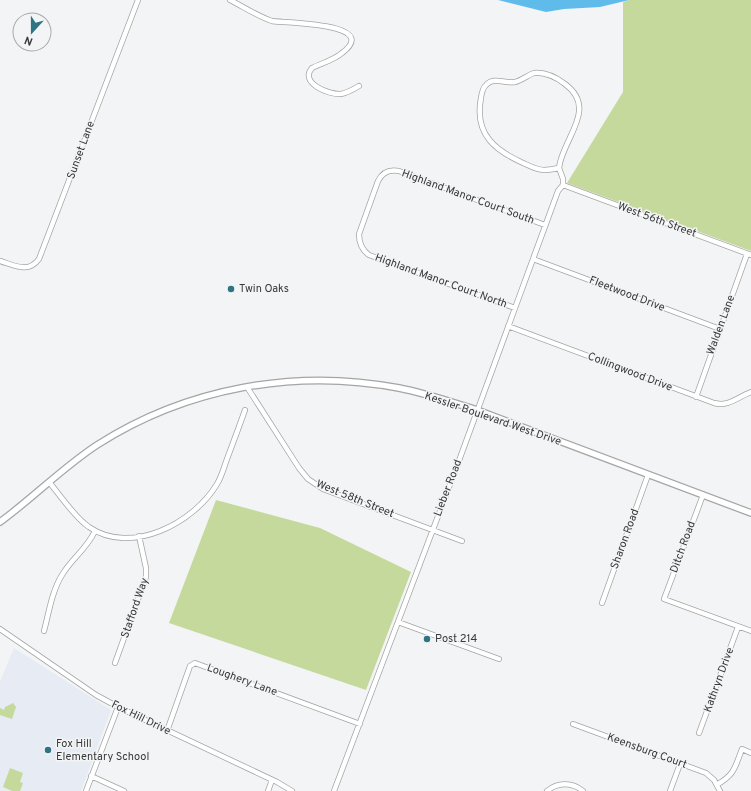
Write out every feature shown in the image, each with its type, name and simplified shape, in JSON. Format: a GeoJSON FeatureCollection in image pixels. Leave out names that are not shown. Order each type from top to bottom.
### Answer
{"type":"FeatureCollection","features":[{"type":"Feature","properties":{"kind":"main road","name":"Kessler Boulevard West Drive"},"geometry":{"type":"LineString","coordinates":[[0,522],[71,463],[99,444],[143,420],[199,398],[247,386],[313,380],[363,382],[413,391],[439,398],[477,410],[751,513]]}},
{"type":"Feature","properties":{"kind":"street","name":"Sunset Lane"},"geometry":{"type":"LineString","coordinates":[[0,261],[24,268],[33,265],[39,259],[138,0]]}},
{"type":"Feature","properties":{"kind":"street"},"geometry":{"type":"LineString","coordinates":[[230,0],[273,21],[325,25],[346,33],[350,37],[350,46],[338,56],[312,68],[309,75],[310,80],[317,88],[337,94],[344,93],[359,86]]}},
{"type":"Feature","properties":{"kind":"street"},"geometry":{"type":"LineString","coordinates":[[559,168],[547,170],[538,169],[508,155],[491,143],[484,133],[480,118],[483,88],[487,83],[497,80],[516,82],[529,75],[538,73],[545,74],[560,81],[574,91],[578,100],[578,118],[559,168],[563,179],[563,185]]}},
{"type":"Feature","properties":{"kind":"street","name":"Highland Manor Court South"},"geometry":{"type":"LineString","coordinates":[[368,254],[360,244],[359,234],[380,178],[383,174],[390,171],[399,171],[545,225]]}},
{"type":"Feature","properties":{"kind":"street","name":"Lieber Road"},"geometry":{"type":"LineString","coordinates":[[334,791],[545,225],[558,191],[563,185]]}},
{"type":"Feature","properties":{"kind":"street","name":"West 56th Street"},"geometry":{"type":"LineString","coordinates":[[563,185],[749,254]]}},
{"type":"Feature","properties":{"kind":"street","name":"Highland Manor Court North"},"geometry":{"type":"LineString","coordinates":[[368,254],[515,308]]}},
{"type":"Feature","properties":{"kind":"street","name":"Walden Lane"},"geometry":{"type":"LineString","coordinates":[[696,397],[749,254]]}},
{"type":"Feature","properties":{"kind":"street","name":"Fleetwood Drive"},"geometry":{"type":"LineString","coordinates":[[533,259],[720,329]]}},
{"type":"Feature","properties":{"kind":"street","name":"Collingwood Drive"},"geometry":{"type":"LineString","coordinates":[[508,326],[714,404],[730,403],[751,392]]}},
{"type":"Feature","properties":{"kind":"street","name":"West 58th Street"},"geometry":{"type":"LineString","coordinates":[[247,386],[297,465],[311,481],[323,489],[462,541]]}},
{"type":"Feature","properties":{"kind":"street"},"geometry":{"type":"LineString","coordinates":[[49,482],[82,522],[95,531],[105,535],[120,537],[139,536],[157,532],[172,526],[192,513],[207,498],[220,479],[245,410]]}},
{"type":"Feature","properties":{"kind":"street","name":"Sharon Road"},"geometry":{"type":"LineString","coordinates":[[602,603],[648,475]]}},
{"type":"Feature","properties":{"kind":"street","name":"Ditch Road"},"geometry":{"type":"LineString","coordinates":[[703,495],[664,599],[738,627]]}},
{"type":"Feature","properties":{"kind":"street"},"geometry":{"type":"LineString","coordinates":[[44,630],[59,579],[65,569],[84,550],[95,531]]}},
{"type":"Feature","properties":{"kind":"street","name":"Stafford Way"},"geometry":{"type":"LineString","coordinates":[[115,663],[146,579],[146,568],[139,536]]}},
{"type":"Feature","properties":{"kind":"street"},"geometry":{"type":"LineString","coordinates":[[398,622],[498,659]]}},
{"type":"Feature","properties":{"kind":"street"},"geometry":{"type":"LineString","coordinates":[[738,627],[751,632]]}},
{"type":"Feature","properties":{"kind":"street","name":"Kathryn Drive"},"geometry":{"type":"LineString","coordinates":[[699,733],[738,627]]}},
{"type":"Feature","properties":{"kind":"street","name":"Fox Hill Drive"},"geometry":{"type":"LineString","coordinates":[[0,629],[100,697],[118,707],[272,780],[292,791]]}},
{"type":"Feature","properties":{"kind":"street","name":"Loughery Lane"},"geometry":{"type":"LineString","coordinates":[[166,731],[190,666],[195,663],[360,724]]}},
{"type":"Feature","properties":{"kind":"street"},"geometry":{"type":"LineString","coordinates":[[86,791],[118,707]]}},
{"type":"Feature","properties":{"kind":"street","name":"Keensburg Court"},"geometry":{"type":"LineString","coordinates":[[573,724],[706,773],[718,784]]}},
{"type":"Feature","properties":{"kind":"street"},"geometry":{"type":"LineString","coordinates":[[720,791],[718,784],[728,778],[732,773],[742,749],[751,753]]}},
{"type":"Feature","properties":{"kind":"street"},"geometry":{"type":"LineString","coordinates":[[670,791],[680,764]]}},
{"type":"Feature","properties":{"kind":"street"},"geometry":{"type":"LineString","coordinates":[[91,776],[124,791]]}},
{"type":"Feature","properties":{"kind":"street"},"geometry":{"type":"LineString","coordinates":[[268,791],[272,780]]}},
{"type":"Feature","properties":{"kind":"street"},"geometry":{"type":"LineString","coordinates":[[547,791],[564,784],[572,785],[584,791]]}},
{"type":"Feature","properties":{"kind":"shaded area","name":"Fox Hill Elementary School"},"geometry":{"type":"Polygon","coordinates":[[[14,648],[111,710],[81,791],[0,791],[0,682],[14,648]]]}},
{"type":"Feature","properties":{"kind":"green space"},"geometry":{"type":"Polygon","coordinates":[[[629,0],[751,0],[751,251],[567,183],[623,92],[623,2],[629,0]]]}},
{"type":"Feature","properties":{"kind":"green space"},"geometry":{"type":"Polygon","coordinates":[[[216,500],[320,528],[411,572],[366,690],[169,623],[216,500]]]}},
{"type":"Feature","properties":{"kind":"green space"},"geometry":{"type":"Polygon","coordinates":[[[13,703],[16,707],[12,719],[0,715],[0,708],[4,710],[5,707],[13,703]]]}},
{"type":"Feature","properties":{"kind":"green space"},"geometry":{"type":"Polygon","coordinates":[[[10,768],[23,773],[20,782],[23,783],[20,791],[12,791],[3,787],[10,768]]]}},
{"type":"Feature","properties":{"kind":"water"},"geometry":{"type":"Polygon","coordinates":[[[498,0],[629,0],[600,7],[564,9],[546,12],[498,0]]]}},
{"type":"Feature","properties":{"kind":"place","name":"Twin Oaks"},"geometry":{"type":"Point","coordinates":[231,289]}},
{"type":"Feature","properties":{"kind":"place","name":"Post 214"},"geometry":{"type":"Point","coordinates":[427,639]}},
{"type":"Feature","properties":{"kind":"place","name":"Fox Hill Elementary School"},"geometry":{"type":"Point","coordinates":[48,750]}}]}
